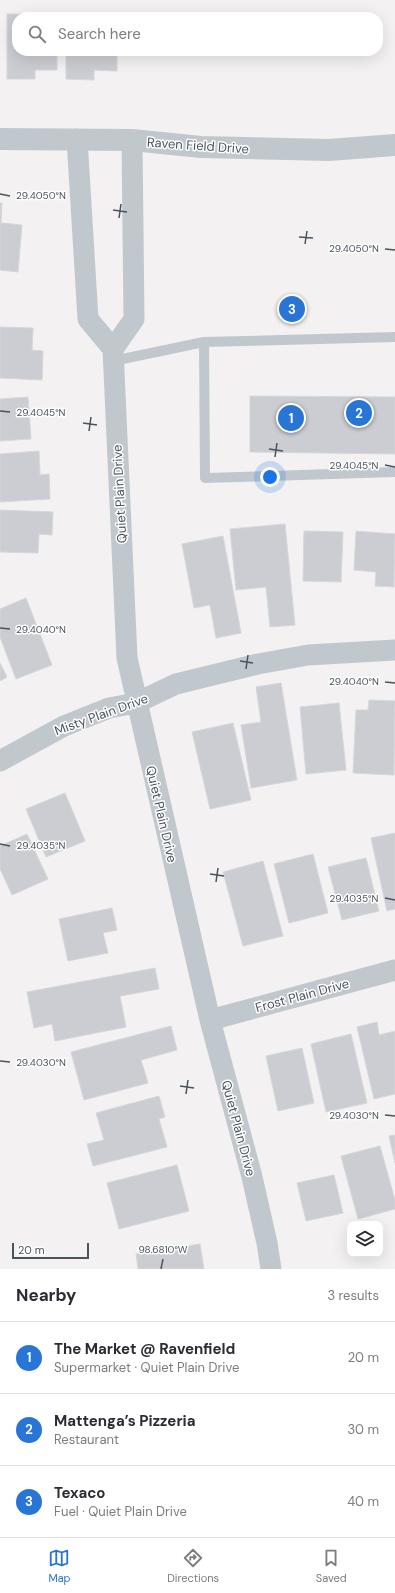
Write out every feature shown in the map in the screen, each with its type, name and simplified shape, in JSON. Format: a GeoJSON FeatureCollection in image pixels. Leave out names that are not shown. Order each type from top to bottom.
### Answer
{"type":"FeatureCollection","features":[{"type":"Feature","properties":{"kind":"street","name":"Raven Field Drive"},"geometry":{"type":"LineString","coordinates":[[0,139],[132,140],[201,147],[329,150],[395,145]]}},
{"type":"Feature","properties":{"kind":"street"},"geometry":{"type":"LineString","coordinates":[[77,139],[88,319],[113,355],[134,319],[132,140]]}},
{"type":"Feature","properties":{"kind":"street","name":"Quiet Plain Drive"},"geometry":{"type":"LineString","coordinates":[[113,355],[127,658],[136,703],[210,1020],[252,1177],[267,1243],[271,1269]]}},
{"type":"Feature","properties":{"kind":"street","name":"Misty Plain Drive"},"geometry":{"type":"LineString","coordinates":[[0,761],[64,726],[109,708],[136,703],[176,684],[258,664],[308,655],[395,650]]}},
{"type":"Feature","properties":{"kind":"street","name":"Frost Plain Drive"},"geometry":{"type":"LineString","coordinates":[[210,1020],[395,970]]}},
{"type":"Feature","properties":{"kind":"lane"},"geometry":{"type":"LineString","coordinates":[[113,355],[204,342],[395,337]]}},
{"type":"Feature","properties":{"kind":"lane"},"geometry":{"type":"LineString","coordinates":[[204,342],[205,478],[395,472]]}},
{"type":"Feature","properties":{"kind":"building"},"geometry":{"type":"Polygon","coordinates":[[[7,14],[12,14],[12,56],[57,56],[57,70],[35,70],[35,79],[7,79],[7,14]]]}},
{"type":"Feature","properties":{"kind":"building"},"geometry":{"type":"Polygon","coordinates":[[[66,56],[117,56],[117,71],[94,70],[94,80],[66,79],[66,56]]]}},
{"type":"Feature","properties":{"kind":"building"},"geometry":{"type":"Polygon","coordinates":[[[0,203],[2,203],[1,223],[22,225],[18,272],[0,270],[0,203]]]}},
{"type":"Feature","properties":{"kind":"building"},"geometry":{"type":"Polygon","coordinates":[[[0,327],[33,328],[32,350],[43,351],[42,380],[0,378],[0,327]]]}},
{"type":"Feature","properties":{"kind":"building"},"geometry":{"type":"Polygon","coordinates":[[[250,396],[395,397],[395,454],[250,452],[250,396]]]}},
{"type":"Feature","properties":{"kind":"building"},"geometry":{"type":"Polygon","coordinates":[[[28,397],[31,439],[0,441],[0,399],[28,397]]]}},
{"type":"Feature","properties":{"kind":"building"},"geometry":{"type":"Polygon","coordinates":[[[39,451],[40,475],[49,474],[50,499],[0,502],[0,454],[39,451]]]}},
{"type":"Feature","properties":{"kind":"building"},"geometry":{"type":"Polygon","coordinates":[[[0,510],[53,512],[52,535],[39,534],[38,553],[0,552],[0,510]]]}},
{"type":"Feature","properties":{"kind":"building"},"geometry":{"type":"Polygon","coordinates":[[[285,524],[295,625],[270,627],[266,587],[236,590],[230,529],[285,524]]]}},
{"type":"Feature","properties":{"kind":"building"},"geometry":{"type":"Polygon","coordinates":[[[304,531],[343,532],[341,582],[303,581],[304,531]]]}},
{"type":"Feature","properties":{"kind":"building"},"geometry":{"type":"Polygon","coordinates":[[[356,531],[395,534],[394,587],[375,586],[376,572],[354,570],[356,531]]]}},
{"type":"Feature","properties":{"kind":"building"},"geometry":{"type":"Polygon","coordinates":[[[223,536],[241,633],[216,638],[210,605],[194,608],[182,544],[223,536]]]}},
{"type":"Feature","properties":{"kind":"building"},"geometry":{"type":"Polygon","coordinates":[[[26,598],[52,665],[16,679],[0,637],[0,609],[26,598]]]}},
{"type":"Feature","properties":{"kind":"building"},"geometry":{"type":"Polygon","coordinates":[[[0,663],[7,677],[0,681],[0,663]]]}},
{"type":"Feature","properties":{"kind":"building"},"geometry":{"type":"Polygon","coordinates":[[[281,683],[297,780],[251,788],[241,725],[261,722],[256,687],[281,683]]]}},
{"type":"Feature","properties":{"kind":"building"},"geometry":{"type":"Polygon","coordinates":[[[369,700],[395,701],[394,775],[353,773],[356,710],[368,710],[369,700]]]}},
{"type":"Feature","properties":{"kind":"building"},"geometry":{"type":"Polygon","coordinates":[[[339,703],[346,770],[306,774],[300,707],[339,703]]]}},
{"type":"Feature","properties":{"kind":"building"},"geometry":{"type":"Polygon","coordinates":[[[233,723],[251,800],[210,809],[192,732],[233,723]]]}},
{"type":"Feature","properties":{"kind":"building"},"geometry":{"type":"Polygon","coordinates":[[[65,793],[85,841],[46,857],[26,809],[65,793]]]}},
{"type":"Feature","properties":{"kind":"building"},"geometry":{"type":"Polygon","coordinates":[[[395,833],[395,909],[387,911],[371,838],[395,833]]]}},
{"type":"Feature","properties":{"kind":"building"},"geometry":{"type":"Polygon","coordinates":[[[27,834],[48,879],[12,895],[0,869],[0,846],[27,834]]]}},
{"type":"Feature","properties":{"kind":"building"},"geometry":{"type":"Polygon","coordinates":[[[313,854],[328,913],[289,923],[274,864],[313,854]]]}},
{"type":"Feature","properties":{"kind":"building"},"geometry":{"type":"Polygon","coordinates":[[[366,858],[379,911],[342,920],[328,867],[366,858]]]}},
{"type":"Feature","properties":{"kind":"building"},"geometry":{"type":"Polygon","coordinates":[[[263,861],[283,936],[243,946],[223,872],[263,861]]]}},
{"type":"Feature","properties":{"kind":"building"},"geometry":{"type":"Polygon","coordinates":[[[112,908],[117,930],[103,933],[108,953],[68,961],[59,919],[112,908]]]}},
{"type":"Feature","properties":{"kind":"building"},"geometry":{"type":"Polygon","coordinates":[[[155,968],[159,989],[120,996],[126,1027],[55,1041],[52,1024],[34,1028],[27,992],[155,968]]]}},
{"type":"Feature","properties":{"kind":"building"},"geometry":{"type":"Polygon","coordinates":[[[377,1022],[379,1035],[395,1031],[395,1094],[374,1099],[357,1027],[377,1022]]]}},
{"type":"Feature","properties":{"kind":"building"},"geometry":{"type":"Polygon","coordinates":[[[171,1026],[177,1050],[141,1060],[148,1083],[84,1100],[71,1052],[171,1026]]]}},
{"type":"Feature","properties":{"kind":"building"},"geometry":{"type":"Polygon","coordinates":[[[351,1034],[367,1103],[326,1112],[311,1044],[351,1034]]]}},
{"type":"Feature","properties":{"kind":"building"},"geometry":{"type":"Polygon","coordinates":[[[302,1048],[314,1103],[278,1111],[266,1056],[302,1048]]]}},
{"type":"Feature","properties":{"kind":"building"},"geometry":{"type":"Polygon","coordinates":[[[159,1096],[165,1117],[159,1119],[167,1147],[93,1166],[87,1144],[104,1140],[96,1113],[159,1096]]]}},
{"type":"Feature","properties":{"kind":"building"},"geometry":{"type":"Polygon","coordinates":[[[395,1135],[395,1163],[389,1136],[395,1135]]]}},
{"type":"Feature","properties":{"kind":"building"},"geometry":{"type":"Polygon","coordinates":[[[380,1146],[395,1200],[395,1209],[358,1219],[341,1156],[380,1146]]]}},
{"type":"Feature","properties":{"kind":"building"},"geometry":{"type":"Polygon","coordinates":[[[177,1165],[189,1211],[119,1229],[107,1183],[177,1165]]]}},
{"type":"Feature","properties":{"kind":"building"},"geometry":{"type":"Polygon","coordinates":[[[334,1175],[343,1213],[306,1221],[297,1183],[334,1175]]]}},
{"type":"Feature","properties":{"kind":"building"},"geometry":{"type":"Polygon","coordinates":[[[200,1244],[204,1269],[138,1269],[136,1254],[200,1244]]]}},
{"type":"Feature","properties":{"kind":"place","name":"Texaco"},"geometry":{"type":"Point","coordinates":[292,309]}},
{"type":"Feature","properties":{"kind":"place","name":"Mattenga’s Pizzeria"},"geometry":{"type":"Point","coordinates":[359,413]}},
{"type":"Feature","properties":{"kind":"place","name":"The Market @ Ravenfield"},"geometry":{"type":"Point","coordinates":[291,418]}}]}
